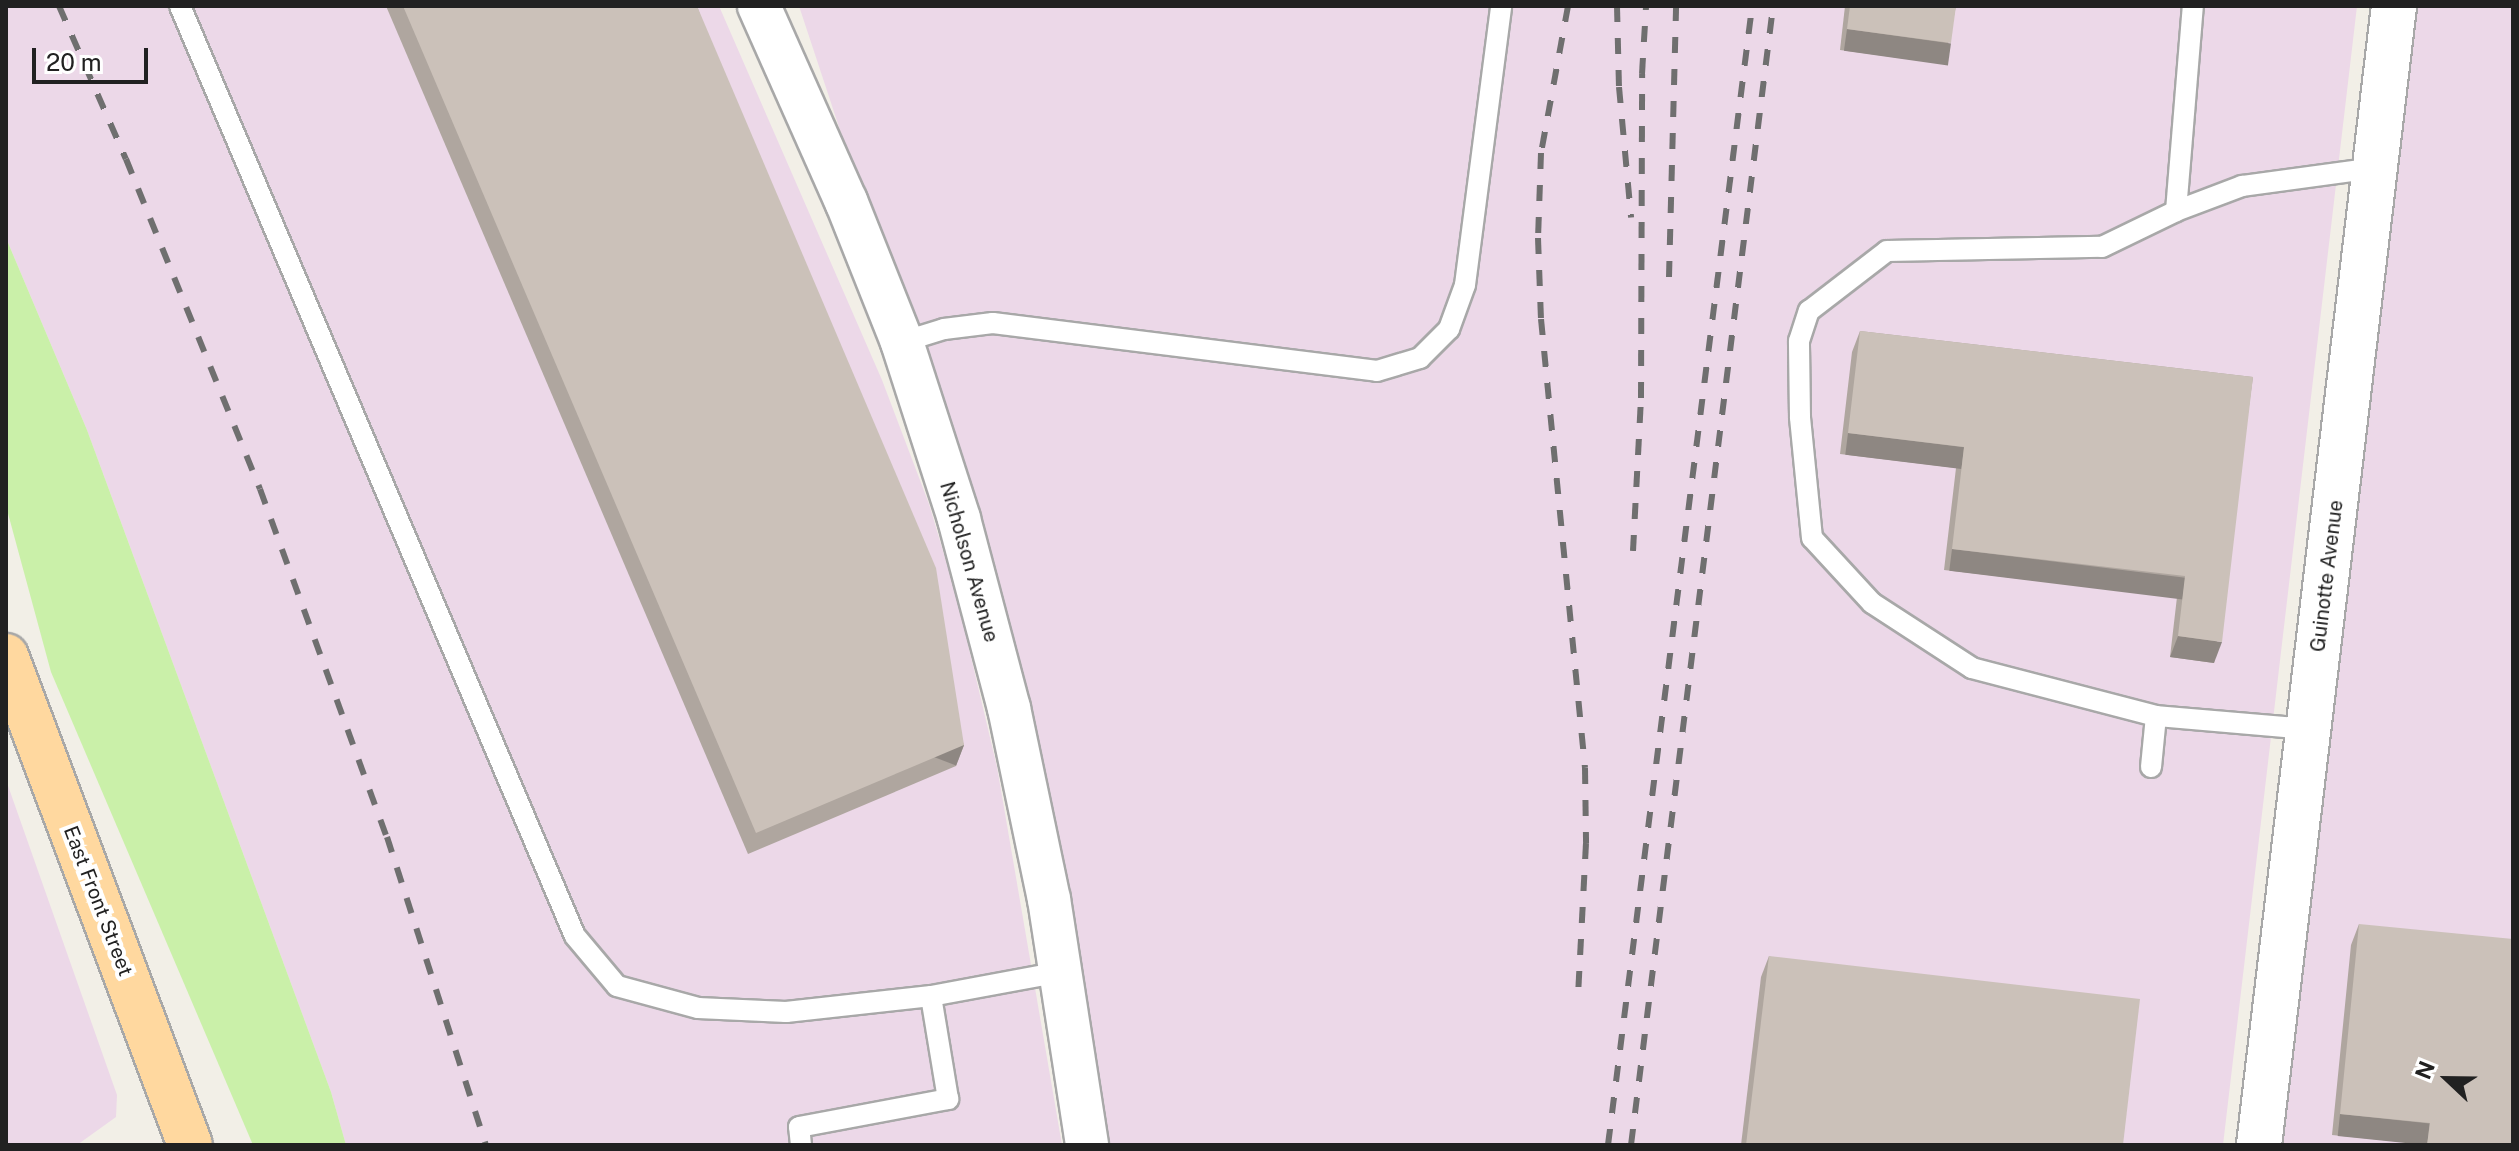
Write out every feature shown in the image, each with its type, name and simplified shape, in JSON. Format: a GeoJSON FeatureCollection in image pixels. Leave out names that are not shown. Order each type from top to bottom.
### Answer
{"type":"FeatureCollection","features":[{"type":"Feature","properties":{"kind":"main road","name":"East Front Street"},"geometry":{"type":"LineString","coordinates":[[6,656],[190,1145]]}},
{"type":"Feature","properties":{"kind":"street","name":"Nicholson Avenue"},"geometry":{"type":"LineString","coordinates":[[759,6],[846,201],[902,342],[959,519],[1009,708],[1060,972],[1087,1145]]}},
{"type":"Feature","properties":{"kind":"street","name":"Guinotte Avenue"},"geometry":{"type":"LineString","coordinates":[[2259,1145],[2394,6]]}},
{"type":"Feature","properties":{"kind":"lane"},"geometry":{"type":"LineString","coordinates":[[180,6],[575,936],[617,986],[698,1008],[786,1012],[931,996],[1060,972]]}},
{"type":"Feature","properties":{"kind":"lane"},"geometry":{"type":"LineString","coordinates":[[902,342],[944,329],[993,323],[1377,371],[1420,358],[1449,329],[1465,285],[1501,6]]}},
{"type":"Feature","properties":{"kind":"lane"},"geometry":{"type":"LineString","coordinates":[[2176,211],[2193,6]]}},
{"type":"Feature","properties":{"kind":"lane"},"geometry":{"type":"LineString","coordinates":[[2309,729],[2156,716],[1972,668],[1872,603],[1812,538],[1800,417],[1799,341],[1809,311],[1887,251],[2102,247],[2176,211],[2242,186],[2375,168]]}},
{"type":"Feature","properties":{"kind":"lane"},"geometry":{"type":"LineString","coordinates":[[2151,767],[2156,716]]}},
{"type":"Feature","properties":{"kind":"lane"},"geometry":{"type":"LineString","coordinates":[[801,1145],[799,1127],[948,1099],[931,996]]}},
{"type":"Feature","properties":{"kind":"shaded area"},"geometry":{"type":"Polygon","coordinates":[[[6,6],[719,6],[882,380],[929,504],[957,598],[997,767],[1062,1145],[346,1145],[331,1092],[87,430],[6,238],[6,6]]]}},
{"type":"Feature","properties":{"kind":"shaded area"},"geometry":{"type":"Polygon","coordinates":[[[799,6],[2357,6],[2223,1145],[1109,1145],[1085,991],[1048,795],[994,596],[799,6]]]}},
{"type":"Feature","properties":{"kind":"shaded area"},"geometry":{"type":"Polygon","coordinates":[[[2417,6],[2513,6],[2513,1145],[2281,1145],[2417,6]]]}},
{"type":"Feature","properties":{"kind":"shaded area"},"geometry":{"type":"Polygon","coordinates":[[[6,780],[117,1095],[116,1117],[77,1145],[6,1145],[6,780]]]}},
{"type":"Feature","properties":{"kind":"green space"},"geometry":{"type":"Polygon","coordinates":[[[6,238],[87,430],[331,1092],[346,1145],[253,1145],[51,672],[6,506],[6,238]]]}},
{"type":"Feature","properties":{"kind":"building"},"geometry":{"type":"Polygon","coordinates":[[[403,6],[697,6],[936,568],[964,745],[756,833],[403,6]]]}},
{"type":"Feature","properties":{"kind":"building"},"geometry":{"type":"Polygon","coordinates":[[[1850,6],[1956,6],[1951,43],[1847,29],[1850,6]]]}},
{"type":"Feature","properties":{"kind":"building"},"geometry":{"type":"Polygon","coordinates":[[[1860,331],[2253,377],[2222,642],[2178,636],[2185,576],[1952,549],[1964,447],[1848,433],[1860,331]]]}},
{"type":"Feature","properties":{"kind":"building"},"geometry":{"type":"Polygon","coordinates":[[[2359,924],[2513,939],[2513,1145],[2427,1145],[2430,1123],[2340,1114],[2359,924]]]}},
{"type":"Feature","properties":{"kind":"building"},"geometry":{"type":"Polygon","coordinates":[[[1769,956],[2140,999],[2123,1145],[1746,1145],[1769,956]]]}},
{"type":"Feature","properties":{"kind":"railway"},"geometry":{"type":"LineString","coordinates":[[59,6],[126,159],[260,489],[387,837],[486,1145]]}},
{"type":"Feature","properties":{"kind":"railway"},"geometry":{"type":"LineString","coordinates":[[1568,6],[1541,153],[1538,238],[1541,319],[1585,768],[1586,843],[1578,995]]}},
{"type":"Feature","properties":{"kind":"railway"},"geometry":{"type":"LineString","coordinates":[[1617,6],[1619,87],[1631,217]]}},
{"type":"Feature","properties":{"kind":"railway"},"geometry":{"type":"LineString","coordinates":[[1633,551],[1641,398],[1642,74],[1646,6]]}},
{"type":"Feature","properties":{"kind":"railway"},"geometry":{"type":"LineString","coordinates":[[1669,277],[1676,6]]}},
{"type":"Feature","properties":{"kind":"railway"},"geometry":{"type":"LineString","coordinates":[[1608,1145],[1752,6]]}},
{"type":"Feature","properties":{"kind":"railway"},"geometry":{"type":"LineString","coordinates":[[1631,1145],[1773,6]]}}]}
